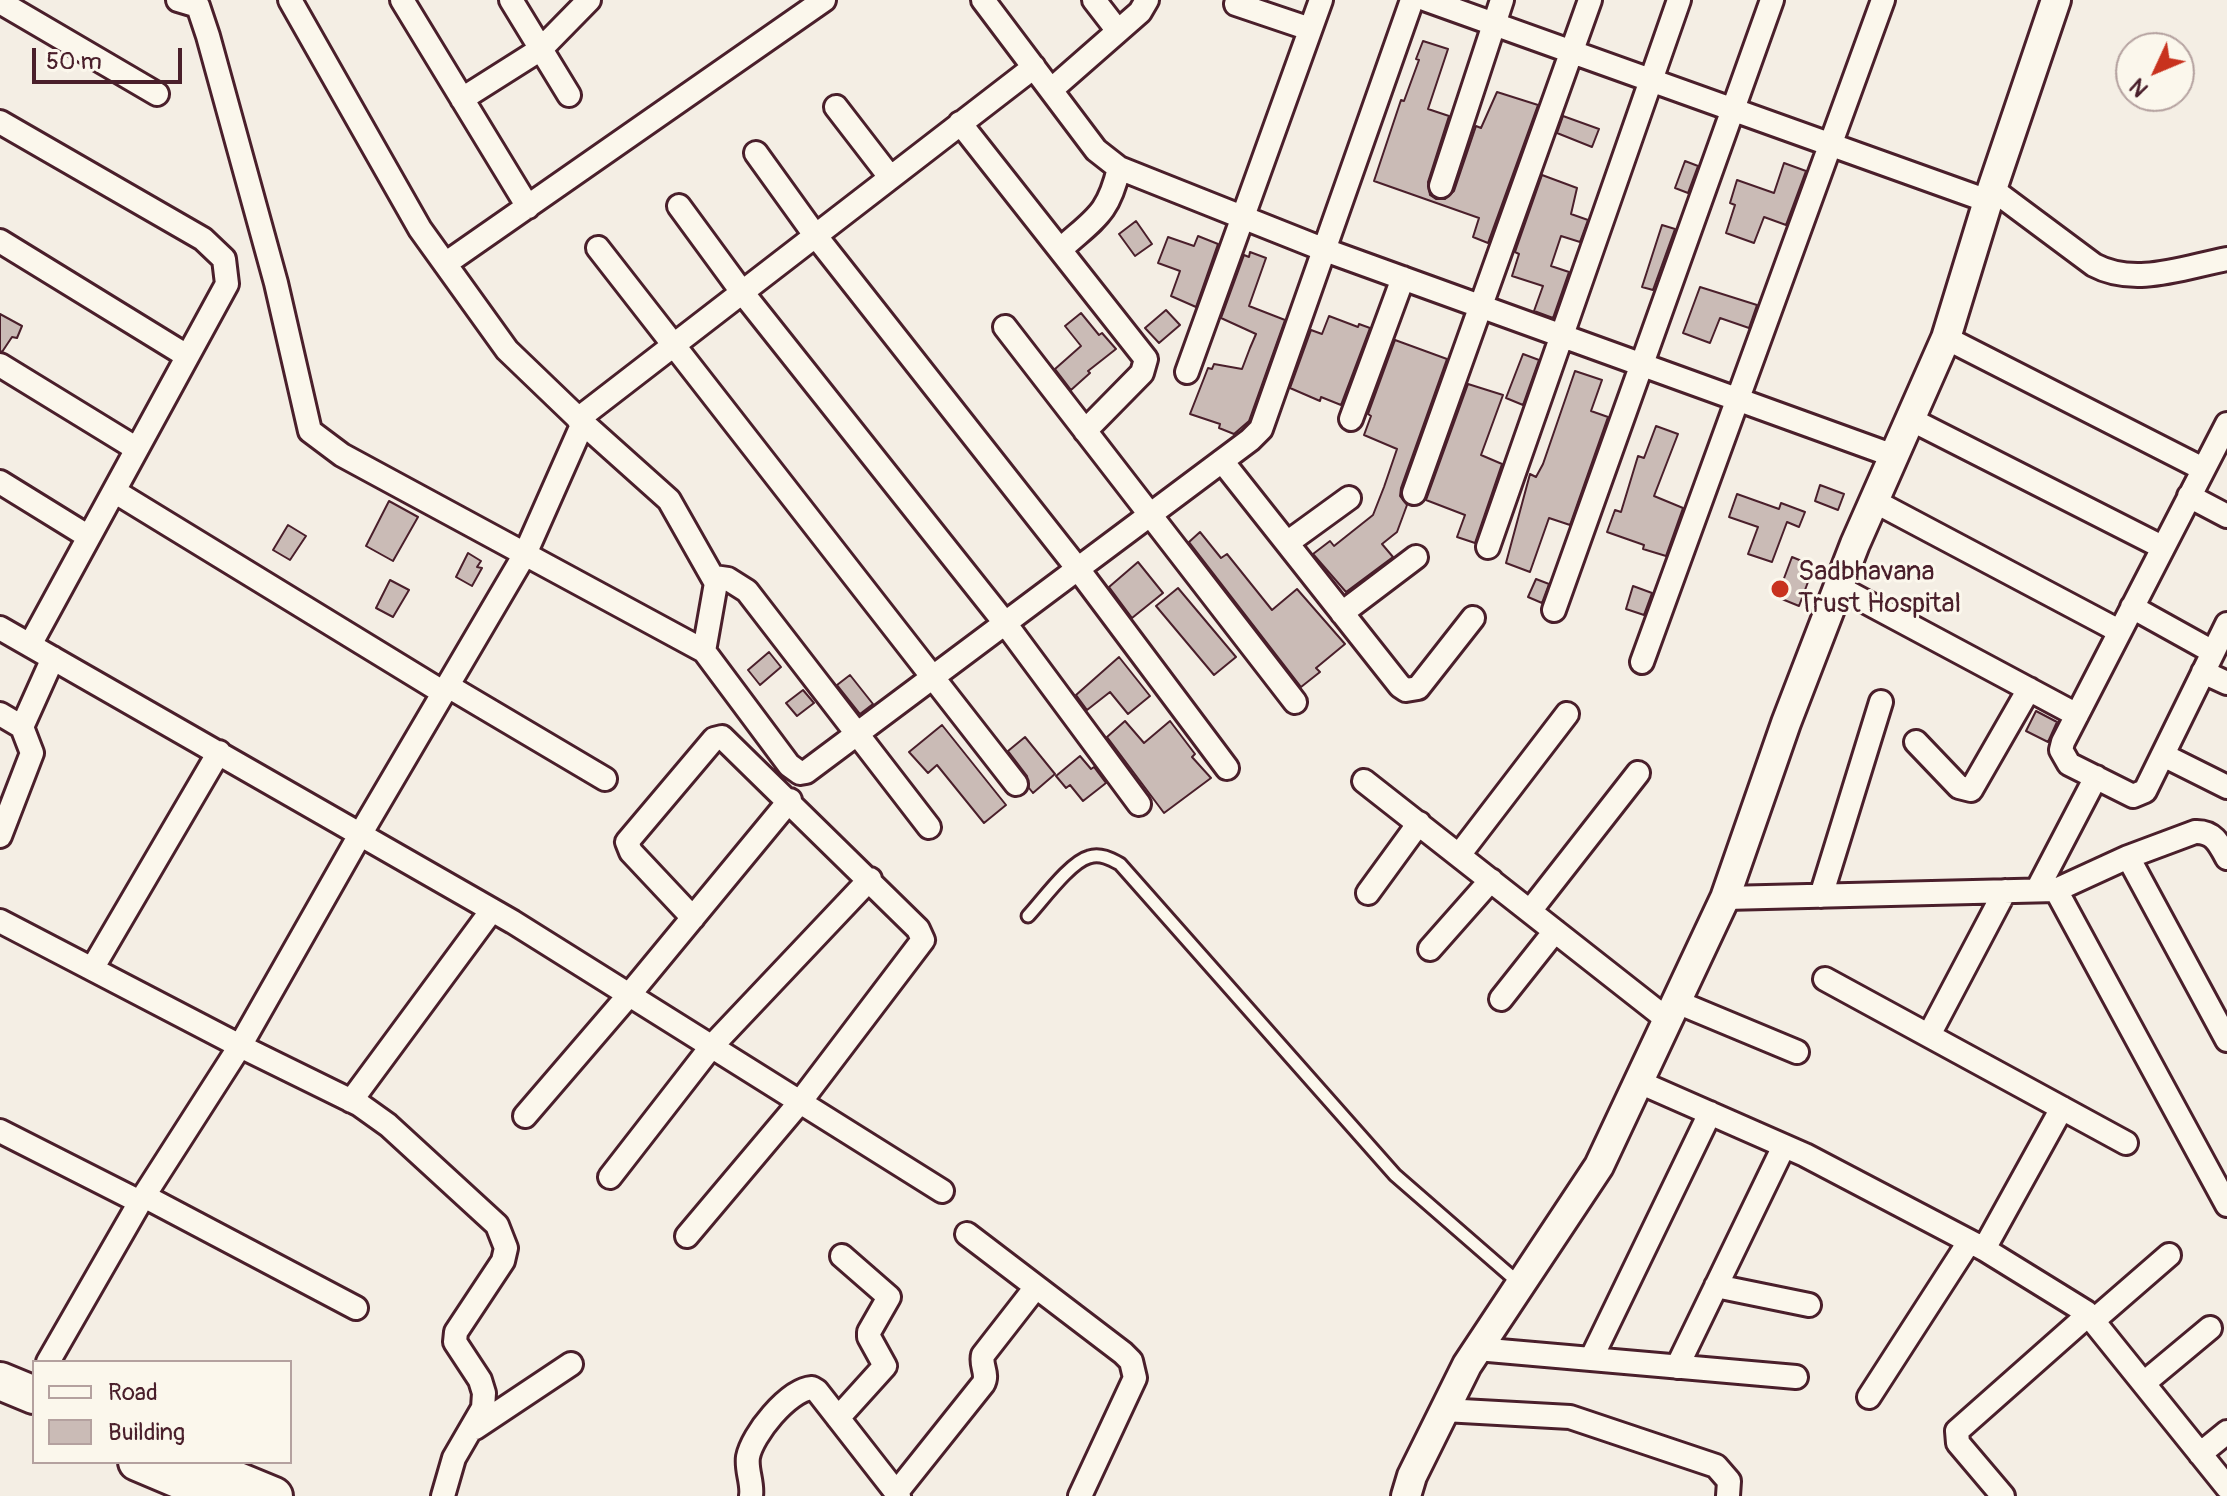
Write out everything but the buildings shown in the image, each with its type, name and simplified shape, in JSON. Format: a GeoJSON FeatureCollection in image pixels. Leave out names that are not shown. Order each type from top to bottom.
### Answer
{"type":"FeatureCollection","features":[{"type":"Feature","properties":{"kind":"highway"},"geometry":{"type":"LineString","coordinates":[[142,1464],[218,1496]]}},
{"type":"Feature","properties":{"kind":"highway"},"geometry":{"type":"LineString","coordinates":[[198,1464],[274,1496]]}},
{"type":"Feature","properties":{"kind":"street"},"geometry":{"type":"LineString","coordinates":[[178,0],[198,6],[208,36],[276,283],[310,431],[342,455],[704,651],[794,770],[806,772],[1261,429],[1412,0]]}},
{"type":"Feature","properties":{"kind":"street"},"geometry":{"type":"LineString","coordinates":[[290,0],[420,229],[507,350],[669,500],[716,583],[704,651]]}},
{"type":"Feature","properties":{"kind":"street"},"geometry":{"type":"LineString","coordinates":[[402,0],[528,207]]}},
{"type":"Feature","properties":{"kind":"street"},"geometry":{"type":"LineString","coordinates":[[511,0],[569,95]]}},
{"type":"Feature","properties":{"kind":"street"},"geometry":{"type":"LineString","coordinates":[[462,99],[541,49],[589,0]]}},
{"type":"Feature","properties":{"kind":"street"},"geometry":{"type":"LineString","coordinates":[[445,264],[824,0]]}},
{"type":"Feature","properties":{"kind":"street"},"geometry":{"type":"LineString","coordinates":[[983,0],[1096,150],[1119,168],[1325,250],[1894,456]]}},
{"type":"Feature","properties":{"kind":"street"},"geometry":{"type":"LineString","coordinates":[[1094,0],[1118,31]]}},
{"type":"Feature","properties":{"kind":"street"},"geometry":{"type":"LineString","coordinates":[[1051,90],[1140,12],[1147,0]]}},
{"type":"Feature","properties":{"kind":"street"},"geometry":{"type":"LineString","coordinates":[[1187,372],[1321,0]]}},
{"type":"Feature","properties":{"kind":"street"},"geometry":{"type":"LineString","coordinates":[[1427,0],[1829,144],[1990,195],[2107,272],[2136,277],[2227,259]]}},
{"type":"Feature","properties":{"kind":"street"},"geometry":{"type":"LineString","coordinates":[[1441,186],[1502,0]]}},
{"type":"Feature","properties":{"kind":"street"},"geometry":{"type":"LineString","coordinates":[[1414,493],[1590,0]]}},
{"type":"Feature","properties":{"kind":"street"},"geometry":{"type":"LineString","coordinates":[[1488,547],[1679,0]]}},
{"type":"Feature","properties":{"kind":"street"},"geometry":{"type":"LineString","coordinates":[[1554,610],[1772,0]]}},
{"type":"Feature","properties":{"kind":"street"},"geometry":{"type":"LineString","coordinates":[[1642,662],[1883,0]]}},
{"type":"Feature","properties":{"kind":"street"},"geometry":{"type":"LineString","coordinates":[[1406,1496],[1412,1476],[1477,1349],[1599,1166],[1725,898],[1786,723],[1838,587],[1946,338],[1990,195],[2056,0]]}},
{"type":"Feature","properties":{"kind":"street"},"geometry":{"type":"LineString","coordinates":[[0,2],[157,94]]}},
{"type":"Feature","properties":{"kind":"street"},"geometry":{"type":"LineString","coordinates":[[1236,4],[1310,29]]}},
{"type":"Feature","properties":{"kind":"street"},"geometry":{"type":"LineString","coordinates":[[49,1360],[142,1199],[240,1046],[525,554],[581,421],[672,346],[1034,67]]}},
{"type":"Feature","properties":{"kind":"street"},"geometry":{"type":"LineString","coordinates":[[836,107],[890,177]]}},
{"type":"Feature","properties":{"kind":"street"},"geometry":{"type":"LineString","coordinates":[[0,122],[203,239],[224,259],[227,284],[30,645]]}},
{"type":"Feature","properties":{"kind":"street"},"geometry":{"type":"LineString","coordinates":[[960,123],[1146,359],[1142,373],[1085,431]]}},
{"type":"Feature","properties":{"kind":"street"},"geometry":{"type":"LineString","coordinates":[[756,153],[815,235],[1078,569],[1227,768]]}},
{"type":"Feature","properties":{"kind":"street"},"geometry":{"type":"LineString","coordinates":[[1061,249],[1102,213],[1109,203],[1119,168]]}},
{"type":"Feature","properties":{"kind":"street"},"geometry":{"type":"LineString","coordinates":[[679,206],[742,292],[1005,623],[1139,804]]}},
{"type":"Feature","properties":{"kind":"street"},"geometry":{"type":"LineString","coordinates":[[0,241],[187,356]]}},
{"type":"Feature","properties":{"kind":"street"},"geometry":{"type":"LineString","coordinates":[[598,248],[1016,784]]}},
{"type":"Feature","properties":{"kind":"street"},"geometry":{"type":"LineString","coordinates":[[1351,419],[1403,278]]}},
{"type":"Feature","properties":{"kind":"street"},"geometry":{"type":"LineString","coordinates":[[1005,327],[1295,702]]}},
{"type":"Feature","properties":{"kind":"street"},"geometry":{"type":"LineString","coordinates":[[1946,338],[2203,469]]}},
{"type":"Feature","properties":{"kind":"street"},"geometry":{"type":"LineString","coordinates":[[0,365],[137,449]]}},
{"type":"Feature","properties":{"kind":"street"},"geometry":{"type":"LineString","coordinates":[[1910,419],[2162,547]]}},
{"type":"Feature","properties":{"kind":"street"},"geometry":{"type":"LineString","coordinates":[[2227,424],[2063,742],[2063,757],[2069,764],[2133,796],[2145,791],[2227,624]]}},
{"type":"Feature","properties":{"kind":"street"},"geometry":{"type":"LineString","coordinates":[[1222,461],[1400,686],[1412,691],[1418,688],[1473,618]]}},
{"type":"Feature","properties":{"kind":"street"},"geometry":{"type":"LineString","coordinates":[[0,482],[89,537]]}},
{"type":"Feature","properties":{"kind":"street"},"geometry":{"type":"LineString","coordinates":[[114,491],[446,689],[605,779]]}},
{"type":"Feature","properties":{"kind":"street"},"geometry":{"type":"LineString","coordinates":[[2189,496],[2227,516]]}},
{"type":"Feature","properties":{"kind":"street"},"geometry":{"type":"LineString","coordinates":[[1287,543],[1349,498]]}},
{"type":"Feature","properties":{"kind":"street"},"geometry":{"type":"LineString","coordinates":[[1874,501],[2119,631]]}},
{"type":"Feature","properties":{"kind":"street"},"geometry":{"type":"LineString","coordinates":[[1342,613],[1416,557]]}},
{"type":"Feature","properties":{"kind":"street"},"geometry":{"type":"LineString","coordinates":[[714,577],[728,579],[747,591],[929,827]]}},
{"type":"Feature","properties":{"kind":"street"},"geometry":{"type":"LineString","coordinates":[[1838,587],[2077,715]]}},
{"type":"Feature","properties":{"kind":"street"},"geometry":{"type":"LineString","coordinates":[[2132,607],[2208,662],[2227,683]]}},
{"type":"Feature","properties":{"kind":"street"},"geometry":{"type":"LineString","coordinates":[[0,628],[492,910],[942,1191]]}},
{"type":"Feature","properties":{"kind":"street"},"geometry":{"type":"LineString","coordinates":[[22,727],[53,658]]}},
{"type":"Feature","properties":{"kind":"street"},"geometry":{"type":"LineString","coordinates":[[1916,742],[1959,787],[1971,790],[2029,689]]}},
{"type":"Feature","properties":{"kind":"street"},"geometry":{"type":"LineString","coordinates":[[1821,896],[1881,702]]}},
{"type":"Feature","properties":{"kind":"street"},"geometry":{"type":"LineString","coordinates":[[0,714],[22,727],[32,753],[0,836]]}},
{"type":"Feature","properties":{"kind":"street"},"geometry":{"type":"LineString","coordinates":[[1459,855],[1567,714]]}},
{"type":"Feature","properties":{"kind":"street"},"geometry":{"type":"LineString","coordinates":[[687,1236],[800,1102],[923,940],[918,929],[790,800],[726,738],[717,737],[627,842],[631,852],[693,918]]}},
{"type":"Feature","properties":{"kind":"street"},"geometry":{"type":"LineString","coordinates":[[92,969],[219,752]]}},
{"type":"Feature","properties":{"kind":"street"},"geometry":{"type":"LineString","coordinates":[[2163,755],[2227,787]]}},
{"type":"Feature","properties":{"kind":"street"},"geometry":{"type":"LineString","coordinates":[[1530,911],[1638,773]]}},
{"type":"Feature","properties":{"kind":"street"},"geometry":{"type":"LineString","coordinates":[[2046,890],[2096,777]]}},
{"type":"Feature","properties":{"kind":"street"},"geometry":{"type":"LineString","coordinates":[[1364,781],[1555,931],[1672,1011],[1797,1052]]}},
{"type":"Feature","properties":{"kind":"street"},"geometry":{"type":"LineString","coordinates":[[525,1116],[790,800]]}},
{"type":"Feature","properties":{"kind":"street"},"geometry":{"type":"LineString","coordinates":[[1368,893],[1419,823]]}},
{"type":"Feature","properties":{"kind":"street"},"geometry":{"type":"LineString","coordinates":[[1725,898],[2046,890],[2204,831],[2213,836],[2227,858]]}},
{"type":"Feature","properties":{"kind":"street"},"geometry":{"type":"LineString","coordinates":[[2128,857],[2227,1040]]}},
{"type":"Feature","properties":{"kind":"street"},"geometry":{"type":"LineString","coordinates":[[610,1177],[711,1047],[870,879]]}},
{"type":"Feature","properties":{"kind":"street"},"geometry":{"type":"LineString","coordinates":[[1430,949],[1491,880]]}},
{"type":"Feature","properties":{"kind":"street"},"geometry":{"type":"LineString","coordinates":[[2046,890],[2227,1205]]}},
{"type":"Feature","properties":{"kind":"street"},"geometry":{"type":"LineString","coordinates":[[1929,1035],[2005,891]]}},
{"type":"Feature","properties":{"kind":"street"},"geometry":{"type":"LineString","coordinates":[[351,1101],[492,910]]}},
{"type":"Feature","properties":{"kind":"street"},"geometry":{"type":"LineString","coordinates":[[0,921],[351,1101],[388,1125],[497,1225],[506,1248],[503,1261],[456,1332],[455,1342],[480,1380],[484,1393],[483,1408],[454,1458],[443,1496]]}},
{"type":"Feature","properties":{"kind":"street"},"geometry":{"type":"LineString","coordinates":[[1501,999],[1555,931]]}},
{"type":"Feature","properties":{"kind":"street"},"geometry":{"type":"LineString","coordinates":[[1825,979],[2126,1143]]}},
{"type":"Feature","properties":{"kind":"street"},"geometry":{"type":"LineString","coordinates":[[1639,1082],[1784,1146],[1976,1246],[2090,1318],[2227,1487]]}},
{"type":"Feature","properties":{"kind":"street"},"geometry":{"type":"LineString","coordinates":[[1869,1397],[1976,1246],[2062,1108]]}},
{"type":"Feature","properties":{"kind":"street"},"geometry":{"type":"LineString","coordinates":[[1591,1359],[1710,1113]]}},
{"type":"Feature","properties":{"kind":"street"},"geometry":{"type":"LineString","coordinates":[[0,1131],[356,1308]]}},
{"type":"Feature","properties":{"kind":"street"},"geometry":{"type":"LineString","coordinates":[[1677,1367],[1784,1146]]}},
{"type":"Feature","properties":{"kind":"street"},"geometry":{"type":"LineString","coordinates":[[967,1234],[1123,1353],[1135,1370],[1135,1378],[1080,1496]]}},
{"type":"Feature","properties":{"kind":"street"},"geometry":{"type":"LineString","coordinates":[[2003,1496],[1958,1443],[1957,1431],[2169,1255]]}},
{"type":"Feature","properties":{"kind":"street"},"geometry":{"type":"LineString","coordinates":[[838,1418],[885,1366],[869,1332],[889,1297],[842,1256]]}},
{"type":"Feature","properties":{"kind":"street"},"geometry":{"type":"LineString","coordinates":[[1716,1286],[1809,1305]]}},
{"type":"Feature","properties":{"kind":"street"},"geometry":{"type":"LineString","coordinates":[[751,1496],[749,1454],[776,1410],[799,1391],[812,1388],[897,1494],[983,1384],[986,1375],[983,1355],[1036,1287]]}},
{"type":"Feature","properties":{"kind":"street"},"geometry":{"type":"LineString","coordinates":[[2144,1383],[2210,1328]]}},
{"type":"Feature","properties":{"kind":"street"},"geometry":{"type":"LineString","coordinates":[[1477,1349],[1796,1377]]}},
{"type":"Feature","properties":{"kind":"street"},"geometry":{"type":"LineString","coordinates":[[470,1431],[571,1364]]}},
{"type":"Feature","properties":{"kind":"street"},"geometry":{"type":"LineString","coordinates":[[1444,1410],[1550,1413],[1570,1417],[1716,1466],[1729,1481],[1728,1496]]}},
{"type":"Feature","properties":{"kind":"street"},"geometry":{"type":"LineString","coordinates":[[2200,1454],[2227,1432]]}},
{"type":"Feature","properties":{"kind":"lane"},"geometry":{"type":"LineString","coordinates":[[1028,916],[1075,866],[1089,857],[1105,856],[1120,864],[1395,1175],[1519,1283]]}},
{"type":"Feature","properties":{"kind":"place","name":"Sadbhavana Trust Hospital"},"geometry":{"type":"Point","coordinates":[1780,589]}}]}
